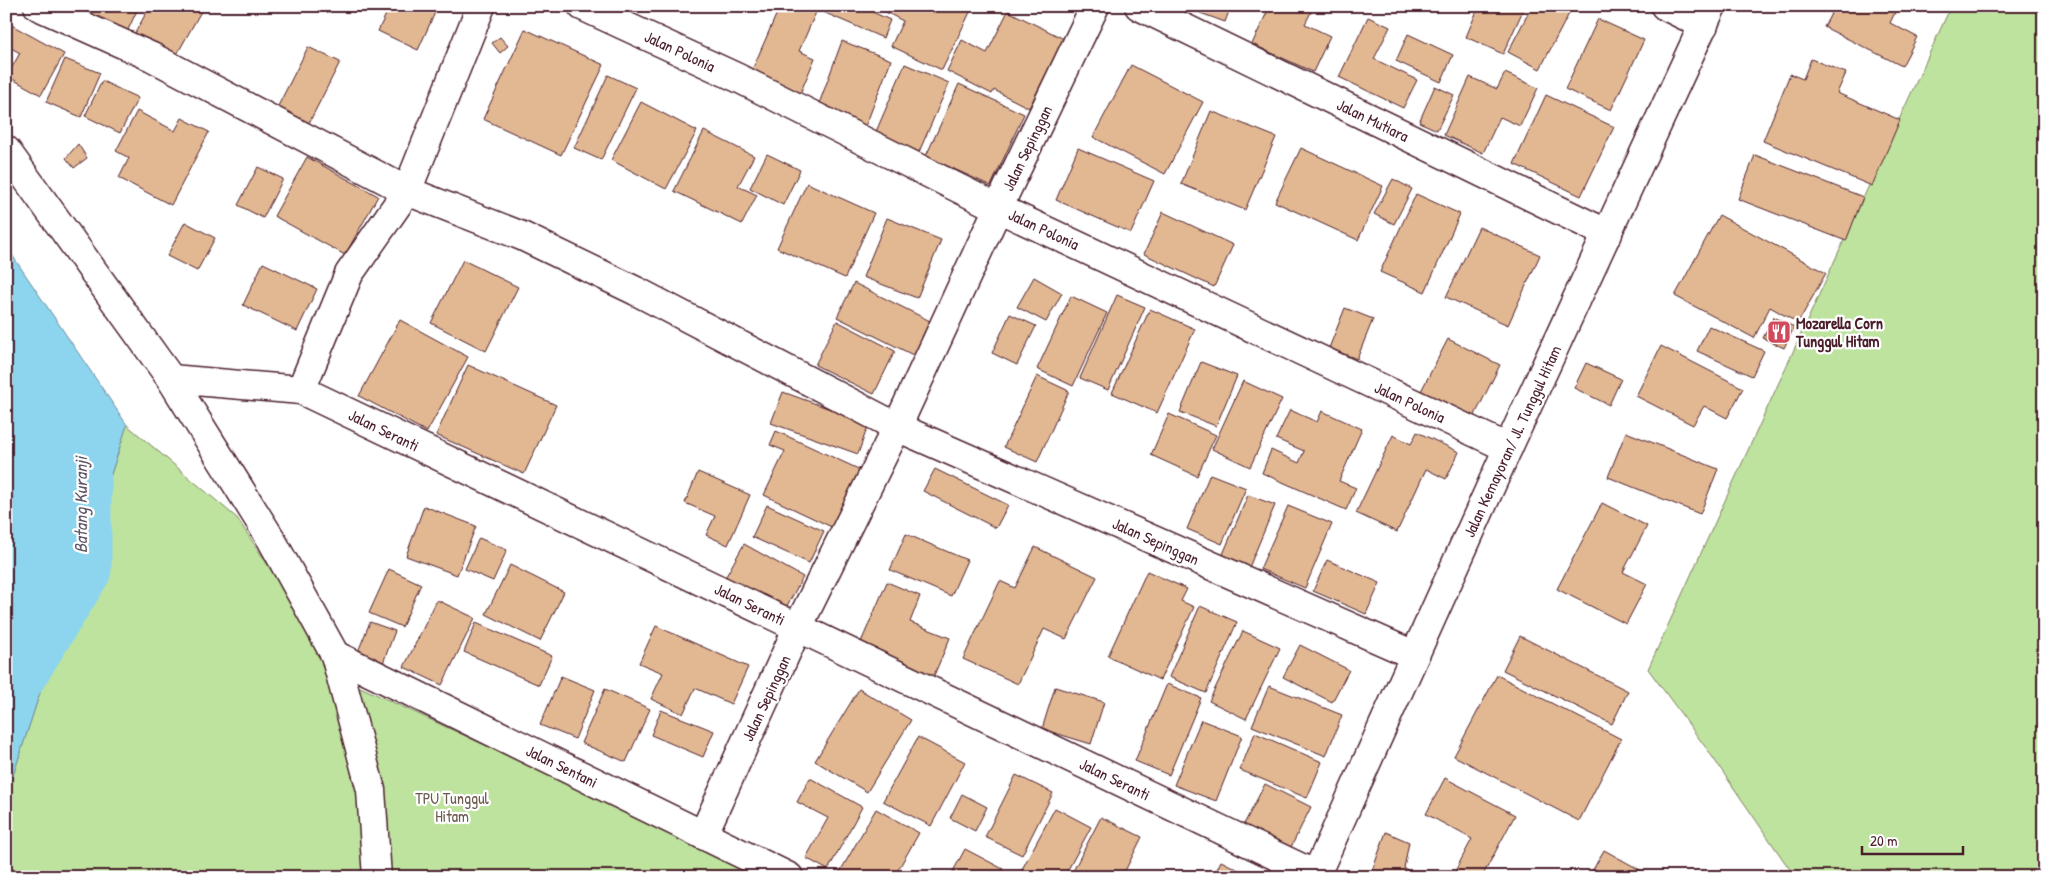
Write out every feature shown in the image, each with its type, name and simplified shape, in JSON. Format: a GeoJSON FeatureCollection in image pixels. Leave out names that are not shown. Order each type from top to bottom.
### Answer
{"type":"FeatureCollection","features":[{"type":"Feature","properties":{"kind":"street"},"geometry":{"type":"LineString","coordinates":[[38,6],[152,56],[407,191],[522,236],[636,291],[897,427]]}},
{"type":"Feature","properties":{"kind":"street"},"geometry":{"type":"LineString","coordinates":[[301,390],[348,274],[407,191],[481,6]]}},
{"type":"Feature","properties":{"kind":"street","name":"Jalan Polonia"},"geometry":{"type":"LineString","coordinates":[[582,6],[738,78],[998,208],[1508,448]]}},
{"type":"Feature","properties":{"kind":"street","name":"Jalan Sepinggan"},"geometry":{"type":"LineString","coordinates":[[703,835],[798,628],[897,427],[998,208],[1095,6]]}},
{"type":"Feature","properties":{"kind":"street","name":"Jalan Mutiara"},"geometry":{"type":"LineString","coordinates":[[1139,6],[1608,234]]}},
{"type":"Feature","properties":{"kind":"street"},"geometry":{"type":"LineString","coordinates":[[1664,6],[1708,16]]}},
{"type":"Feature","properties":{"kind":"street","name":"Jalan Kemayoran/ Jl. Tunggul Hitam"},"geometry":{"type":"LineString","coordinates":[[1316,876],[1508,448],[1708,16]]}},
{"type":"Feature","properties":{"kind":"street"},"geometry":{"type":"LineString","coordinates":[[6,150],[171,379],[271,539],[335,655],[371,790],[377,877]]}},
{"type":"Feature","properties":{"kind":"street","name":"Jalan Seranti"},"geometry":{"type":"LineString","coordinates":[[171,379],[301,390],[1316,876]]}},
{"type":"Feature","properties":{"kind":"street","name":"Jalan Sepinggan"},"geometry":{"type":"LineString","coordinates":[[897,427],[1414,656]]}},
{"type":"Feature","properties":{"kind":"street","name":"Jalan Sentani"},"geometry":{"type":"LineString","coordinates":[[335,655],[789,877]]}},
{"type":"Feature","properties":{"kind":"green space"},"geometry":{"type":"Polygon","coordinates":[[[1951,6],[2044,6],[2044,877],[1795,877],[1709,752],[1648,669],[1951,6]]]}},
{"type":"Feature","properties":{"kind":"green space","name":"TPU Tunggul Hitam"},"geometry":{"type":"Polygon","coordinates":[[[127,425],[237,518],[343,679],[769,877],[6,877],[6,797],[127,425]]]}},
{"type":"Feature","properties":{"kind":"water"},"geometry":{"type":"Polygon","coordinates":[[[6,246],[127,425],[6,797],[6,246]]]}},
{"type":"Feature","properties":{"kind":"building"},"geometry":{"type":"Polygon","coordinates":[[[96,6],[139,6],[127,32],[92,14],[96,6]]]}},
{"type":"Feature","properties":{"kind":"building"},"geometry":{"type":"Polygon","coordinates":[[[150,6],[204,6],[176,56],[135,33],[150,6]]]}},
{"type":"Feature","properties":{"kind":"building"},"geometry":{"type":"Polygon","coordinates":[[[390,6],[438,6],[418,50],[378,31],[390,6]]]}},
{"type":"Feature","properties":{"kind":"building"},"geometry":{"type":"Polygon","coordinates":[[[780,6],[807,6],[817,10],[799,51],[815,58],[799,96],[750,75],[780,6]]]}},
{"type":"Feature","properties":{"kind":"building"},"geometry":{"type":"Polygon","coordinates":[[[826,6],[870,6],[868,10],[890,20],[883,38],[823,12],[826,6]]]}},
{"type":"Feature","properties":{"kind":"building"},"geometry":{"type":"Polygon","coordinates":[[[874,6],[973,6],[942,70],[891,46],[903,21],[874,6]]]}},
{"type":"Feature","properties":{"kind":"building"},"geometry":{"type":"Polygon","coordinates":[[[1181,6],[1231,6],[1225,22],[1181,6]]]}},
{"type":"Feature","properties":{"kind":"building"},"geometry":{"type":"Polygon","coordinates":[[[1270,6],[1314,6],[1305,24],[1330,36],[1313,72],[1252,44],[1270,6]]]}},
{"type":"Feature","properties":{"kind":"building"},"geometry":{"type":"Polygon","coordinates":[[[1479,6],[1525,6],[1503,54],[1466,37],[1479,6]]]}},
{"type":"Feature","properties":{"kind":"building"},"geometry":{"type":"Polygon","coordinates":[[[1532,6],[1573,6],[1540,69],[1508,52],[1532,6]]]}},
{"type":"Feature","properties":{"kind":"building"},"geometry":{"type":"Polygon","coordinates":[[[1835,6],[1898,6],[1890,23],[1917,37],[1902,66],[1824,27],[1835,6]]]}},
{"type":"Feature","properties":{"kind":"building"},"geometry":{"type":"Polygon","coordinates":[[[1008,11],[1064,39],[1029,108],[994,90],[992,94],[947,71],[962,40],[987,53],[1008,11]]]}},
{"type":"Feature","properties":{"kind":"building"},"geometry":{"type":"Polygon","coordinates":[[[1368,17],[1390,27],[1374,59],[1417,80],[1403,108],[1339,77],[1368,17]]]}},
{"type":"Feature","properties":{"kind":"building"},"geometry":{"type":"Polygon","coordinates":[[[1598,19],[1644,40],[1611,110],[1565,89],[1598,19]]]}},
{"type":"Feature","properties":{"kind":"building"},"geometry":{"type":"Polygon","coordinates":[[[6,22],[64,54],[41,95],[7,76],[20,53],[6,45],[6,22]]]}},
{"type":"Feature","properties":{"kind":"building"},"geometry":{"type":"Polygon","coordinates":[[[525,29],[604,65],[561,155],[483,119],[525,29]]]}},
{"type":"Feature","properties":{"kind":"building"},"geometry":{"type":"Polygon","coordinates":[[[1408,34],[1453,55],[1441,82],[1396,61],[1408,34]]]}},
{"type":"Feature","properties":{"kind":"building"},"geometry":{"type":"Polygon","coordinates":[[[500,37],[508,46],[500,53],[492,43],[500,37]]]}},
{"type":"Feature","properties":{"kind":"building"},"geometry":{"type":"Polygon","coordinates":[[[842,41],[891,60],[864,130],[816,112],[842,41]]]}},
{"type":"Feature","properties":{"kind":"building"},"geometry":{"type":"Polygon","coordinates":[[[308,47],[340,62],[309,123],[277,108],[308,47]]]}},
{"type":"Feature","properties":{"kind":"building"},"geometry":{"type":"Polygon","coordinates":[[[65,59],[100,73],[81,117],[46,102],[65,59]]]}},
{"type":"Feature","properties":{"kind":"building"},"geometry":{"type":"Polygon","coordinates":[[[1811,59],[1846,73],[1837,93],[1900,120],[1872,186],[1763,141],[1790,74],[1803,79],[1811,59]]]}},
{"type":"Feature","properties":{"kind":"building"},"geometry":{"type":"Polygon","coordinates":[[[905,64],[949,83],[919,152],[875,134],[905,64]]]}},
{"type":"Feature","properties":{"kind":"building"},"geometry":{"type":"Polygon","coordinates":[[[1131,65],[1203,102],[1165,174],[1093,137],[1131,65]]]}},
{"type":"Feature","properties":{"kind":"building"},"geometry":{"type":"Polygon","coordinates":[[[1505,73],[1538,88],[1520,126],[1500,117],[1483,153],[1444,135],[1470,77],[1497,89],[1505,73]]]}},
{"type":"Feature","properties":{"kind":"building"},"geometry":{"type":"Polygon","coordinates":[[[608,75],[636,88],[601,160],[574,148],[608,75]]]}},
{"type":"Feature","properties":{"kind":"building"},"geometry":{"type":"Polygon","coordinates":[[[102,81],[138,98],[120,133],[85,116],[102,81]]]}},
{"type":"Feature","properties":{"kind":"building"},"geometry":{"type":"Polygon","coordinates":[[[959,84],[1024,114],[991,186],[926,156],[959,84]]]}},
{"type":"Feature","properties":{"kind":"building"},"geometry":{"type":"Polygon","coordinates":[[[1435,86],[1454,95],[1437,130],[1419,122],[1435,86]]]}},
{"type":"Feature","properties":{"kind":"building"},"geometry":{"type":"Polygon","coordinates":[[[1546,95],[1614,127],[1581,196],[1514,164],[1546,95]]]}},
{"type":"Feature","properties":{"kind":"building"},"geometry":{"type":"Polygon","coordinates":[[[641,102],[697,131],[666,189],[611,160],[641,102]]]}},
{"type":"Feature","properties":{"kind":"building"},"geometry":{"type":"Polygon","coordinates":[[[137,111],[175,131],[182,118],[209,132],[171,205],[119,178],[129,158],[116,151],[137,111]]]}},
{"type":"Feature","properties":{"kind":"building"},"geometry":{"type":"Polygon","coordinates":[[[1211,111],[1276,137],[1245,210],[1181,184],[1211,111]]]}},
{"type":"Feature","properties":{"kind":"building"},"geometry":{"type":"Polygon","coordinates":[[[704,131],[754,156],[738,186],[757,195],[742,224],[674,191],[704,131]]]}},
{"type":"Feature","properties":{"kind":"building"},"geometry":{"type":"Polygon","coordinates":[[[78,144],[87,158],[74,168],[66,158],[78,144]]]}},
{"type":"Feature","properties":{"kind":"building"},"geometry":{"type":"Polygon","coordinates":[[[1078,148],[1154,181],[1131,233],[1056,200],[1078,148]]]}},
{"type":"Feature","properties":{"kind":"building"},"geometry":{"type":"Polygon","coordinates":[[[1301,148],[1383,186],[1358,240],[1275,202],[1301,148]]]}},
{"type":"Feature","properties":{"kind":"building"},"geometry":{"type":"Polygon","coordinates":[[[767,154],[800,170],[783,205],[750,188],[767,154]]]}},
{"type":"Feature","properties":{"kind":"building"},"geometry":{"type":"Polygon","coordinates":[[[1755,155],[1863,197],[1846,241],[1738,199],[1755,155]]]}},
{"type":"Feature","properties":{"kind":"building"},"geometry":{"type":"Polygon","coordinates":[[[307,157],[378,196],[345,255],[274,216],[307,157]]]}},
{"type":"Feature","properties":{"kind":"building"},"geometry":{"type":"Polygon","coordinates":[[[258,167],[283,179],[263,218],[238,205],[258,167]]]}},
{"type":"Feature","properties":{"kind":"building"},"geometry":{"type":"Polygon","coordinates":[[[1393,179],[1412,189],[1394,224],[1374,214],[1393,179]]]}},
{"type":"Feature","properties":{"kind":"building"},"geometry":{"type":"Polygon","coordinates":[[[807,183],[874,213],[845,278],[777,248],[807,183]]]}},
{"type":"Feature","properties":{"kind":"building"},"geometry":{"type":"Polygon","coordinates":[[[1416,194],[1460,214],[1425,292],[1380,272],[1416,194]]]}},
{"type":"Feature","properties":{"kind":"building"},"geometry":{"type":"Polygon","coordinates":[[[1163,212],[1233,245],[1214,287],[1144,254],[1163,212]]]}},
{"type":"Feature","properties":{"kind":"building"},"geometry":{"type":"Polygon","coordinates":[[[1719,215],[1826,273],[1798,323],[1770,307],[1754,338],[1675,296],[1719,215]]]}},
{"type":"Feature","properties":{"kind":"building"},"geometry":{"type":"Polygon","coordinates":[[[887,218],[941,240],[917,298],[863,277],[887,218]]]}},
{"type":"Feature","properties":{"kind":"building"},"geometry":{"type":"Polygon","coordinates":[[[185,222],[215,238],[197,271],[167,256],[185,222]]]}},
{"type":"Feature","properties":{"kind":"building"},"geometry":{"type":"Polygon","coordinates":[[[1479,227],[1540,255],[1508,325],[1446,297],[1479,227]]]}},
{"type":"Feature","properties":{"kind":"building"},"geometry":{"type":"Polygon","coordinates":[[[463,260],[518,287],[486,351],[431,323],[463,260]]]}},
{"type":"Feature","properties":{"kind":"building"},"geometry":{"type":"Polygon","coordinates":[[[263,263],[317,289],[297,331],[243,305],[263,263]]]}},
{"type":"Feature","properties":{"kind":"building"},"geometry":{"type":"Polygon","coordinates":[[[1034,277],[1062,293],[1046,322],[1017,307],[1034,277]]]}},
{"type":"Feature","properties":{"kind":"building"},"geometry":{"type":"Polygon","coordinates":[[[854,283],[936,324],[919,358],[837,317],[854,283]]]}},
{"type":"Feature","properties":{"kind":"building"},"geometry":{"type":"Polygon","coordinates":[[[1117,295],[1145,307],[1108,390],[1080,378],[1117,295]]]}},
{"type":"Feature","properties":{"kind":"building"},"geometry":{"type":"Polygon","coordinates":[[[1071,296],[1107,313],[1073,386],[1037,369],[1071,296]]]}},
{"type":"Feature","properties":{"kind":"building"},"geometry":{"type":"Polygon","coordinates":[[[1345,308],[1373,319],[1357,359],[1329,348],[1345,308]]]}},
{"type":"Feature","properties":{"kind":"building"},"geometry":{"type":"Polygon","coordinates":[[[1150,309],[1195,329],[1157,413],[1112,393],[1150,309]]]}},
{"type":"Feature","properties":{"kind":"building"},"geometry":{"type":"Polygon","coordinates":[[[1010,314],[1036,326],[1017,365],[992,353],[1010,314]]]}},
{"type":"Feature","properties":{"kind":"building","name":"Mozarella Corn Tunggul Hitam"},"geometry":{"type":"Polygon","coordinates":[[[1774,317],[1794,327],[1784,348],[1763,338],[1774,317]]]}},
{"type":"Feature","properties":{"kind":"building"},"geometry":{"type":"Polygon","coordinates":[[[400,320],[468,357],[427,432],[359,396],[400,320]]]}},
{"type":"Feature","properties":{"kind":"building"},"geometry":{"type":"Polygon","coordinates":[[[837,321],[895,351],[874,394],[815,365],[837,321]]]}},
{"type":"Feature","properties":{"kind":"building"},"geometry":{"type":"Polygon","coordinates":[[[1709,326],[1764,351],[1752,376],[1697,351],[1709,326]]]}},
{"type":"Feature","properties":{"kind":"building"},"geometry":{"type":"Polygon","coordinates":[[[1448,339],[1500,365],[1473,419],[1420,393],[1448,339]]]}},
{"type":"Feature","properties":{"kind":"building"},"geometry":{"type":"Polygon","coordinates":[[[1661,346],[1743,388],[1727,418],[1704,406],[1693,425],[1636,396],[1661,346]]]}},
{"type":"Feature","properties":{"kind":"building"},"geometry":{"type":"Polygon","coordinates":[[[1201,362],[1237,376],[1216,426],[1180,412],[1201,362]]]}},
{"type":"Feature","properties":{"kind":"building"},"geometry":{"type":"Polygon","coordinates":[[[1586,363],[1621,379],[1609,405],[1574,388],[1586,363]]]}},
{"type":"Feature","properties":{"kind":"building"},"geometry":{"type":"Polygon","coordinates":[[[468,365],[556,405],[524,474],[436,435],[468,365]]]}},
{"type":"Feature","properties":{"kind":"building"},"geometry":{"type":"Polygon","coordinates":[[[1037,376],[1069,391],[1037,462],[1004,447],[1037,376]]]}},
{"type":"Feature","properties":{"kind":"building"},"geometry":{"type":"Polygon","coordinates":[[[1243,381],[1282,399],[1250,467],[1212,449],[1243,381]]]}},
{"type":"Feature","properties":{"kind":"building"},"geometry":{"type":"Polygon","coordinates":[[[783,392],[869,423],[858,454],[771,423],[783,392]]]}},
{"type":"Feature","properties":{"kind":"building"},"geometry":{"type":"Polygon","coordinates":[[[1290,410],[1317,422],[1322,411],[1362,429],[1339,481],[1356,488],[1346,510],[1262,473],[1271,450],[1299,463],[1304,451],[1276,439],[1290,410]]]}},
{"type":"Feature","properties":{"kind":"building"},"geometry":{"type":"Polygon","coordinates":[[[1169,414],[1216,435],[1197,476],[1151,455],[1169,414]]]}},
{"type":"Feature","properties":{"kind":"building"},"geometry":{"type":"Polygon","coordinates":[[[776,431],[865,472],[838,530],[764,495],[785,451],[770,445],[776,431]]]}},
{"type":"Feature","properties":{"kind":"building"},"geometry":{"type":"Polygon","coordinates":[[[1417,432],[1459,452],[1446,479],[1426,469],[1397,532],[1356,513],[1393,435],[1411,444],[1417,432]]]}},
{"type":"Feature","properties":{"kind":"building"},"geometry":{"type":"Polygon","coordinates":[[[1626,432],[1718,469],[1700,514],[1608,477],[1626,432]]]}},
{"type":"Feature","properties":{"kind":"building"},"geometry":{"type":"Polygon","coordinates":[[[935,469],[1008,505],[996,528],[923,491],[935,469]]]}},
{"type":"Feature","properties":{"kind":"building"},"geometry":{"type":"Polygon","coordinates":[[[698,472],[750,495],[728,545],[706,535],[715,516],[685,503],[698,472]]]}},
{"type":"Feature","properties":{"kind":"building"},"geometry":{"type":"Polygon","coordinates":[[[1210,474],[1246,488],[1222,544],[1187,529],[1210,474]]]}},
{"type":"Feature","properties":{"kind":"building"},"geometry":{"type":"Polygon","coordinates":[[[1248,495],[1275,505],[1245,577],[1218,566],[1248,495]]]}},
{"type":"Feature","properties":{"kind":"building"},"geometry":{"type":"Polygon","coordinates":[[[1602,503],[1647,526],[1623,572],[1647,584],[1626,624],[1557,589],[1602,503]]]}},
{"type":"Feature","properties":{"kind":"building"},"geometry":{"type":"Polygon","coordinates":[[[767,505],[824,531],[809,563],[752,537],[767,505]]]}},
{"type":"Feature","properties":{"kind":"building"},"geometry":{"type":"Polygon","coordinates":[[[424,506],[476,526],[457,575],[406,556],[424,506]]]}},
{"type":"Feature","properties":{"kind":"building"},"geometry":{"type":"Polygon","coordinates":[[[1288,506],[1332,524],[1305,588],[1260,569],[1288,506]]]}},
{"type":"Feature","properties":{"kind":"building"},"geometry":{"type":"Polygon","coordinates":[[[906,534],[967,560],[951,596],[890,570],[906,534]]]}},
{"type":"Feature","properties":{"kind":"building"},"geometry":{"type":"Polygon","coordinates":[[[479,538],[507,550],[493,581],[465,569],[479,538]]]}},
{"type":"Feature","properties":{"kind":"building"},"geometry":{"type":"Polygon","coordinates":[[[744,544],[803,577],[784,611],[725,578],[744,544]]]}},
{"type":"Feature","properties":{"kind":"building"},"geometry":{"type":"Polygon","coordinates":[[[1035,547],[1097,577],[1066,639],[1044,629],[1018,684],[963,659],[1000,581],[1015,588],[1035,547]]]}},
{"type":"Feature","properties":{"kind":"building"},"geometry":{"type":"Polygon","coordinates":[[[1327,560],[1380,583],[1366,614],[1313,591],[1327,560]]]}},
{"type":"Feature","properties":{"kind":"building"},"geometry":{"type":"Polygon","coordinates":[[[510,565],[564,592],[540,641],[486,614],[510,565]]]}},
{"type":"Feature","properties":{"kind":"building"},"geometry":{"type":"Polygon","coordinates":[[[389,569],[421,584],[402,627],[369,613],[389,569]]]}},
{"type":"Feature","properties":{"kind":"building"},"geometry":{"type":"Polygon","coordinates":[[[1147,571],[1187,589],[1181,601],[1194,607],[1160,680],[1108,656],[1147,571]]]}},
{"type":"Feature","properties":{"kind":"building"},"geometry":{"type":"Polygon","coordinates":[[[887,582],[920,596],[910,622],[950,638],[932,680],[858,649],[887,582]]]}},
{"type":"Feature","properties":{"kind":"building"},"geometry":{"type":"Polygon","coordinates":[[[437,600],[475,618],[442,685],[404,667],[437,600]]]}},
{"type":"Feature","properties":{"kind":"building"},"geometry":{"type":"Polygon","coordinates":[[[1200,606],[1237,622],[1206,693],[1169,677],[1200,606]]]}},
{"type":"Feature","properties":{"kind":"building"},"geometry":{"type":"Polygon","coordinates":[[[370,622],[395,631],[383,663],[357,654],[370,622]]]}},
{"type":"Feature","properties":{"kind":"building"},"geometry":{"type":"Polygon","coordinates":[[[476,623],[552,656],[539,685],[464,652],[476,623]]]}},
{"type":"Feature","properties":{"kind":"building"},"geometry":{"type":"Polygon","coordinates":[[[656,626],[748,667],[731,704],[695,688],[683,714],[651,699],[663,673],[639,663],[656,626]]]}},
{"type":"Feature","properties":{"kind":"building"},"geometry":{"type":"Polygon","coordinates":[[[1243,631],[1280,648],[1246,719],[1209,701],[1243,631]]]}},
{"type":"Feature","properties":{"kind":"building"},"geometry":{"type":"Polygon","coordinates":[[[1520,636],[1628,691],[1612,724],[1503,670],[1520,636]]]}},
{"type":"Feature","properties":{"kind":"building"},"geometry":{"type":"Polygon","coordinates":[[[1300,645],[1349,670],[1332,702],[1283,677],[1300,645]]]}},
{"type":"Feature","properties":{"kind":"building"},"geometry":{"type":"Polygon","coordinates":[[[1497,675],[1621,739],[1579,821],[1454,756],[1497,675]]]}},
{"type":"Feature","properties":{"kind":"building"},"geometry":{"type":"Polygon","coordinates":[[[561,676],[595,690],[575,739],[540,725],[561,676]]]}},
{"type":"Feature","properties":{"kind":"building"},"geometry":{"type":"Polygon","coordinates":[[[1167,684],[1201,698],[1169,775],[1135,761],[1167,684]]]}},
{"type":"Feature","properties":{"kind":"building"},"geometry":{"type":"Polygon","coordinates":[[[1269,686],[1342,715],[1326,756],[1252,726],[1269,686]]]}},
{"type":"Feature","properties":{"kind":"building"},"geometry":{"type":"Polygon","coordinates":[[[1055,687],[1104,702],[1091,744],[1042,729],[1055,687]]]}},
{"type":"Feature","properties":{"kind":"building"},"geometry":{"type":"Polygon","coordinates":[[[605,689],[650,709],[626,762],[581,743],[605,689]]]}},
{"type":"Feature","properties":{"kind":"building"},"geometry":{"type":"Polygon","coordinates":[[[859,689],[911,720],[867,792],[815,761],[859,689]]]}},
{"type":"Feature","properties":{"kind":"building"},"geometry":{"type":"Polygon","coordinates":[[[661,710],[714,731],[703,757],[651,735],[661,710]]]}},
{"type":"Feature","properties":{"kind":"building"},"geometry":{"type":"Polygon","coordinates":[[[1201,720],[1242,736],[1216,801],[1174,785],[1201,720]]]}},
{"type":"Feature","properties":{"kind":"building"},"geometry":{"type":"Polygon","coordinates":[[[1255,733],[1322,762],[1307,798],[1240,770],[1255,733]]]}},
{"type":"Feature","properties":{"kind":"building"},"geometry":{"type":"Polygon","coordinates":[[[918,737],[965,762],[931,826],[883,801],[918,737]]]}},
{"type":"Feature","properties":{"kind":"building"},"geometry":{"type":"Polygon","coordinates":[[[1016,775],[1053,793],[1022,855],[985,837],[1016,775]]]}},
{"type":"Feature","properties":{"kind":"building"},"geometry":{"type":"Polygon","coordinates":[[[810,778],[862,807],[828,870],[806,858],[828,818],[797,802],[810,778]]]}},
{"type":"Feature","properties":{"kind":"building"},"geometry":{"type":"Polygon","coordinates":[[[1445,778],[1515,815],[1482,877],[1452,877],[1472,839],[1426,814],[1445,778]]]}},
{"type":"Feature","properties":{"kind":"building"},"geometry":{"type":"Polygon","coordinates":[[[1265,784],[1311,807],[1288,853],[1241,830],[1265,784]]]}},
{"type":"Feature","properties":{"kind":"building"},"geometry":{"type":"Polygon","coordinates":[[[962,794],[987,807],[975,831],[950,818],[962,794]]]}},
{"type":"Feature","properties":{"kind":"building"},"geometry":{"type":"Polygon","coordinates":[[[1055,808],[1091,827],[1064,877],[1033,877],[1021,871],[1055,808]]]}},
{"type":"Feature","properties":{"kind":"building"},"geometry":{"type":"Polygon","coordinates":[[[876,809],[919,833],[894,877],[837,877],[876,809]]]}},
{"type":"Feature","properties":{"kind":"building"},"geometry":{"type":"Polygon","coordinates":[[[1101,817],[1142,837],[1122,877],[1070,877],[1101,817]]]}},
{"type":"Feature","properties":{"kind":"building"},"geometry":{"type":"Polygon","coordinates":[[[1386,832],[1409,842],[1404,868],[1419,877],[1370,877],[1386,832]]]}},
{"type":"Feature","properties":{"kind":"building"},"geometry":{"type":"Polygon","coordinates":[[[965,849],[1003,869],[998,877],[950,877],[965,849]]]}},
{"type":"Feature","properties":{"kind":"building"},"geometry":{"type":"Polygon","coordinates":[[[1604,850],[1651,876],[1589,877],[1604,850]]]}},
{"type":"Feature","properties":{"kind":"building"},"geometry":{"type":"Polygon","coordinates":[[[1221,861],[1253,877],[1213,877],[1221,861]]]}},
{"type":"Feature","properties":{"kind":"waterway","name":"Batang Kuranji"},"geometry":{"type":"LineString","coordinates":[[6,690],[81,569],[81,480]]}},
{"type":"Feature","properties":{"kind":"place","name":"Mozarella Corn Tunggul Hitam"},"geometry":{"type":"Point","coordinates":[1779,332]}}]}
